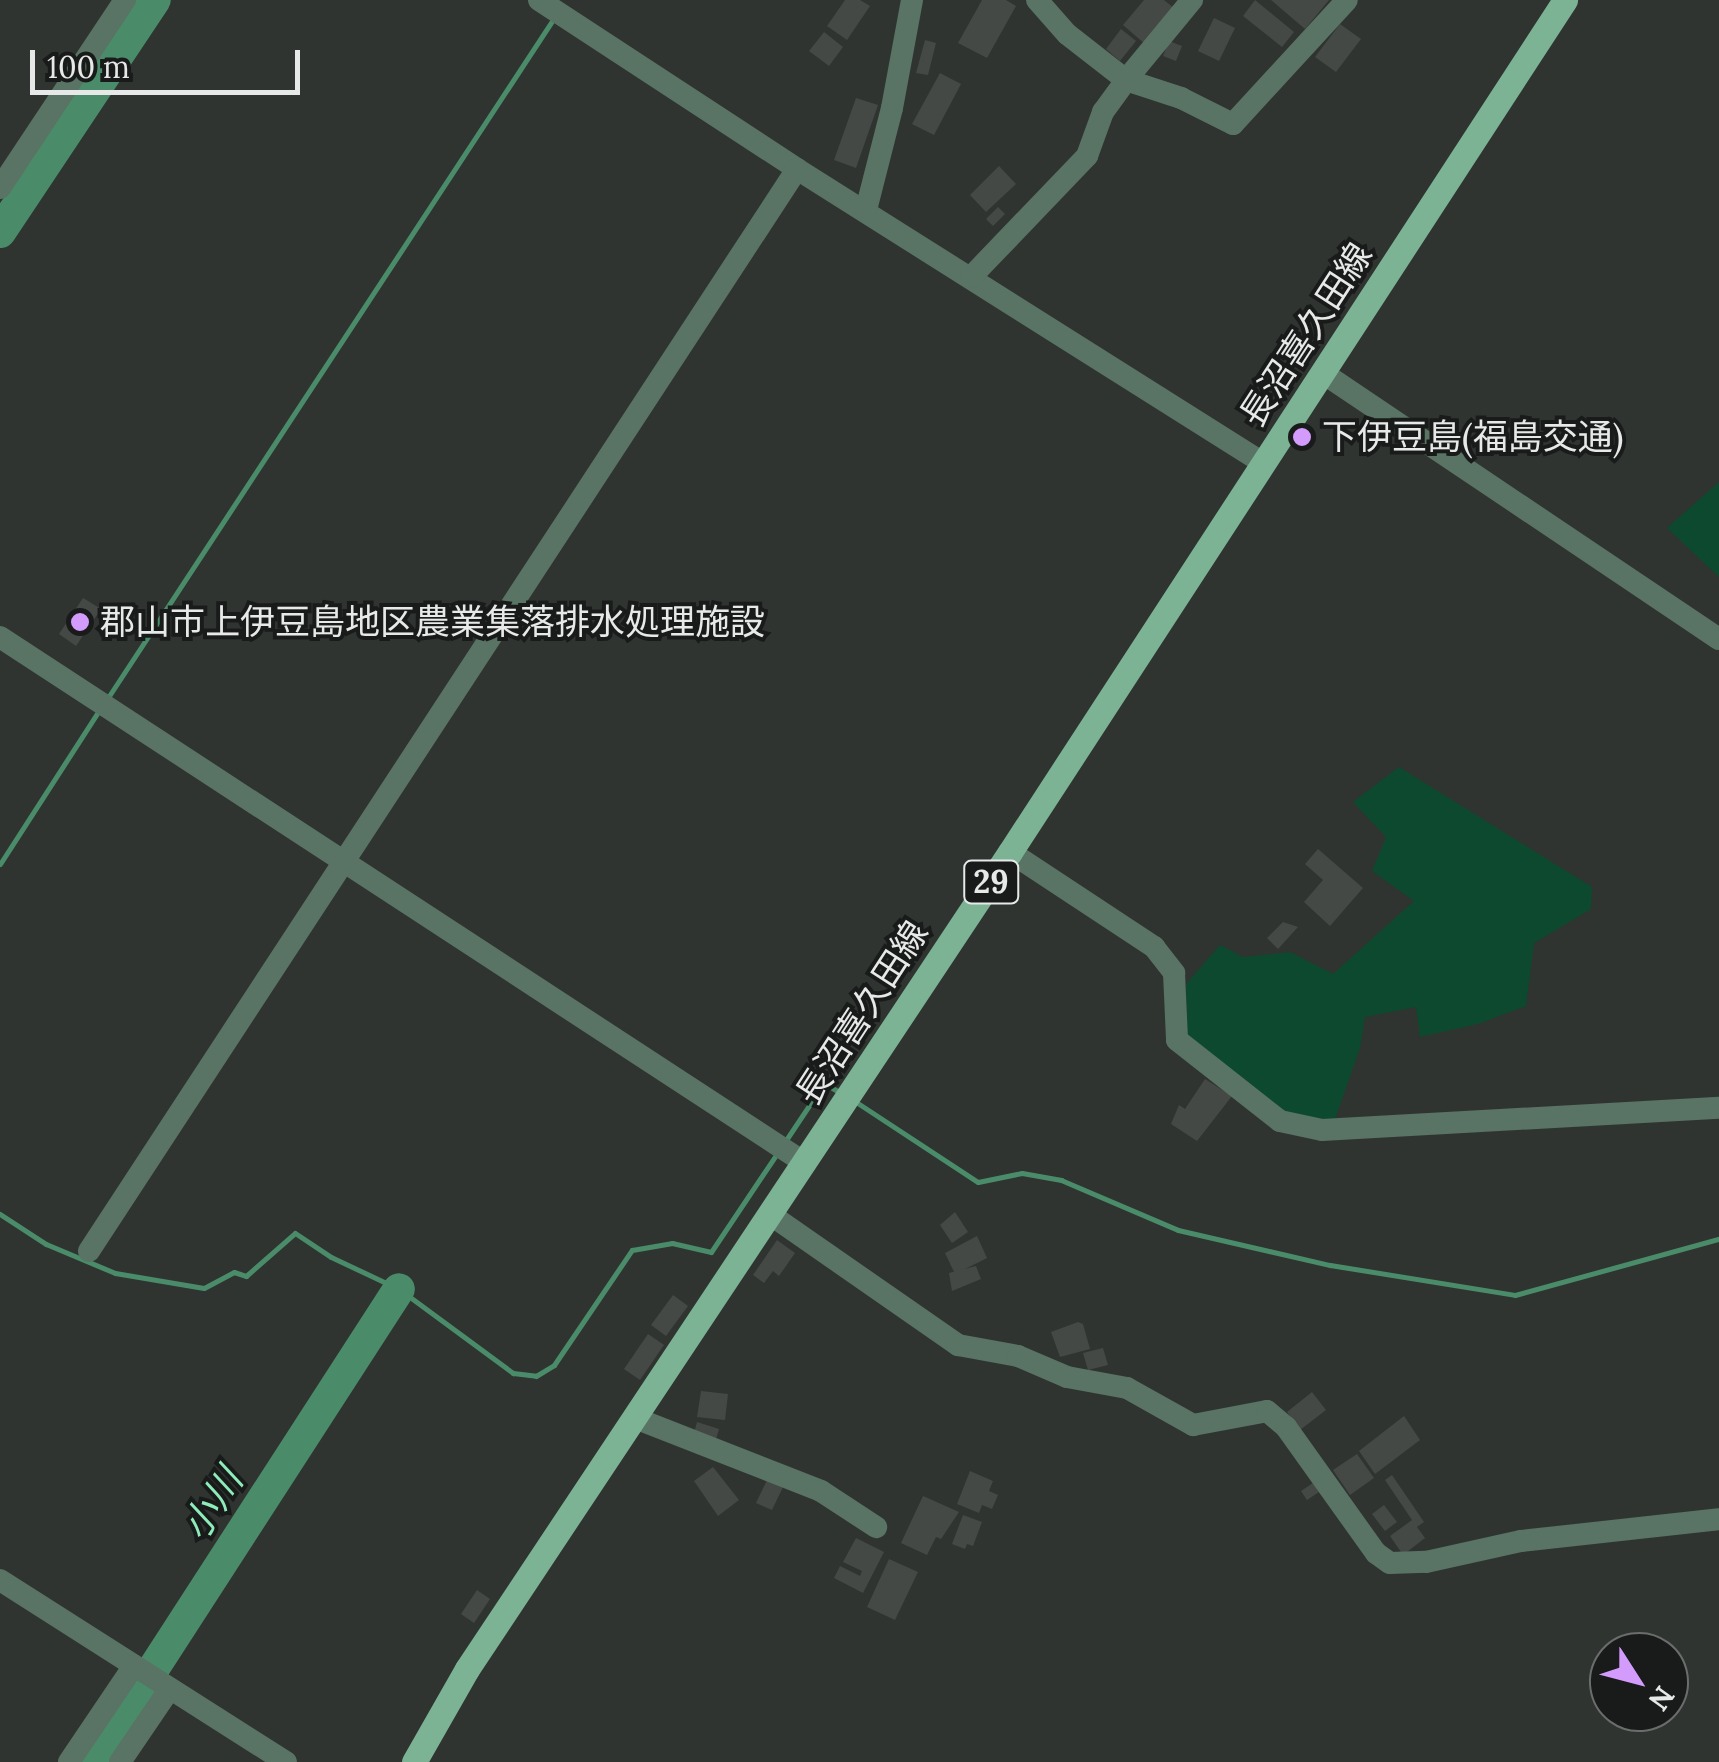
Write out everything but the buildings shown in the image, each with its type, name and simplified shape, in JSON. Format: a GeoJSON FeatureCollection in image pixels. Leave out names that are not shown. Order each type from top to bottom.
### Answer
{"type":"FeatureCollection","features":[{"type":"Feature","properties":{"kind":"main road","name":"長沼喜久田線"},"geometry":{"type":"LineString","coordinates":[[414,1762],[467,1670],[1010,852],[1565,0]]}},
{"type":"Feature","properties":{"kind":"street"},"geometry":{"type":"LineString","coordinates":[[0,188],[125,0]]}},
{"type":"Feature","properties":{"kind":"street"},"geometry":{"type":"LineString","coordinates":[[539,0],[797,170],[1263,464]]}},
{"type":"Feature","properties":{"kind":"street"},"geometry":{"type":"LineString","coordinates":[[866,210],[912,0]]}},
{"type":"Feature","properties":{"kind":"street"},"geometry":{"type":"LineString","coordinates":[[1037,0],[1067,34],[1126,80],[1180,98],[1233,124],[1347,0]]}},
{"type":"Feature","properties":{"kind":"street"},"geometry":{"type":"LineString","coordinates":[[971,277],[1087,156],[1103,112],[1192,0]]}},
{"type":"Feature","properties":{"kind":"street"},"geometry":{"type":"LineString","coordinates":[[89,1251],[797,170]]}},
{"type":"Feature","properties":{"kind":"street"},"geometry":{"type":"LineString","coordinates":[[1323,373],[1719,639]]}},
{"type":"Feature","properties":{"kind":"street"},"geometry":{"type":"LineString","coordinates":[[0,637],[344,865],[805,1162]]}},
{"type":"Feature","properties":{"kind":"street"},"geometry":{"type":"LineString","coordinates":[[1010,852],[1154,947],[1174,972],[1177,1040],[1280,1121],[1322,1130],[1719,1108]]}},
{"type":"Feature","properties":{"kind":"street"},"geometry":{"type":"LineString","coordinates":[[771,1215],[958,1345],[1018,1356],[1067,1377],[1128,1388],[1193,1425],[1267,1411],[1286,1428],[1376,1552],[1390,1563],[1426,1562],[1521,1542],[1719,1519]]}},
{"type":"Feature","properties":{"kind":"street"},"geometry":{"type":"LineString","coordinates":[[635,1418],[820,1491],[876,1527]]}},
{"type":"Feature","properties":{"kind":"street"},"geometry":{"type":"LineString","coordinates":[[0,1580],[286,1762]]}},
{"type":"Feature","properties":{"kind":"street"},"geometry":{"type":"LineString","coordinates":[[69,1762],[133,1667]]}},
{"type":"Feature","properties":{"kind":"street"},"geometry":{"type":"LineString","coordinates":[[120,1762],[169,1690]]}},
{"type":"Feature","properties":{"kind":"green space"},"geometry":{"type":"Polygon","coordinates":[[[1719,482],[1719,577],[1667,528],[1719,482]]]}},
{"type":"Feature","properties":{"kind":"green space"},"geometry":{"type":"Polygon","coordinates":[[[1399,767],[1592,887],[1591,909],[1534,943],[1526,1006],[1478,1024],[1420,1037],[1416,1007],[1365,1017],[1360,1048],[1333,1125],[1291,1119],[1187,1035],[1186,984],[1220,945],[1243,957],[1290,952],[1333,974],[1414,901],[1372,871],[1386,837],[1353,802],[1399,767]]]}},
{"type":"Feature","properties":{"kind":"waterway"},"geometry":{"type":"LineString","coordinates":[[0,232],[155,0]]}},
{"type":"Feature","properties":{"kind":"waterway"},"geometry":{"type":"LineString","coordinates":[[107,699],[554,18]]}},
{"type":"Feature","properties":{"kind":"waterway"},"geometry":{"type":"LineString","coordinates":[[0,864],[98,712]]}},
{"type":"Feature","properties":{"kind":"waterway"},"geometry":{"type":"LineString","coordinates":[[784,1143],[824,1083],[839,1092]]}},
{"type":"Feature","properties":{"kind":"waterway"},"geometry":{"type":"LineString","coordinates":[[853,1100],[978,1182],[1022,1173],[1061,1180],[1178,1230],[1330,1265],[1515,1295],[1719,1239]]}},
{"type":"Feature","properties":{"kind":"waterway"},"geometry":{"type":"LineString","coordinates":[[0,1214],[46,1244],[115,1273],[204,1288],[234,1272],[246,1276],[295,1233],[331,1257],[399,1289],[513,1373],[536,1376],[554,1365],[632,1250],[672,1243],[711,1252],[778,1152]]}},
{"type":"Feature","properties":{"kind":"waterway","name":"小川"},"geometry":{"type":"LineString","coordinates":[[93,1762],[399,1289]]}},
{"type":"Feature","properties":{"kind":"place","name":"下伊豆島(福島交通)"},"geometry":{"type":"Point","coordinates":[1302,437]}},
{"type":"Feature","properties":{"kind":"place","name":"郡山市上伊豆島地区農業集落排水処理施設"},"geometry":{"type":"Point","coordinates":[80,622]}}]}
